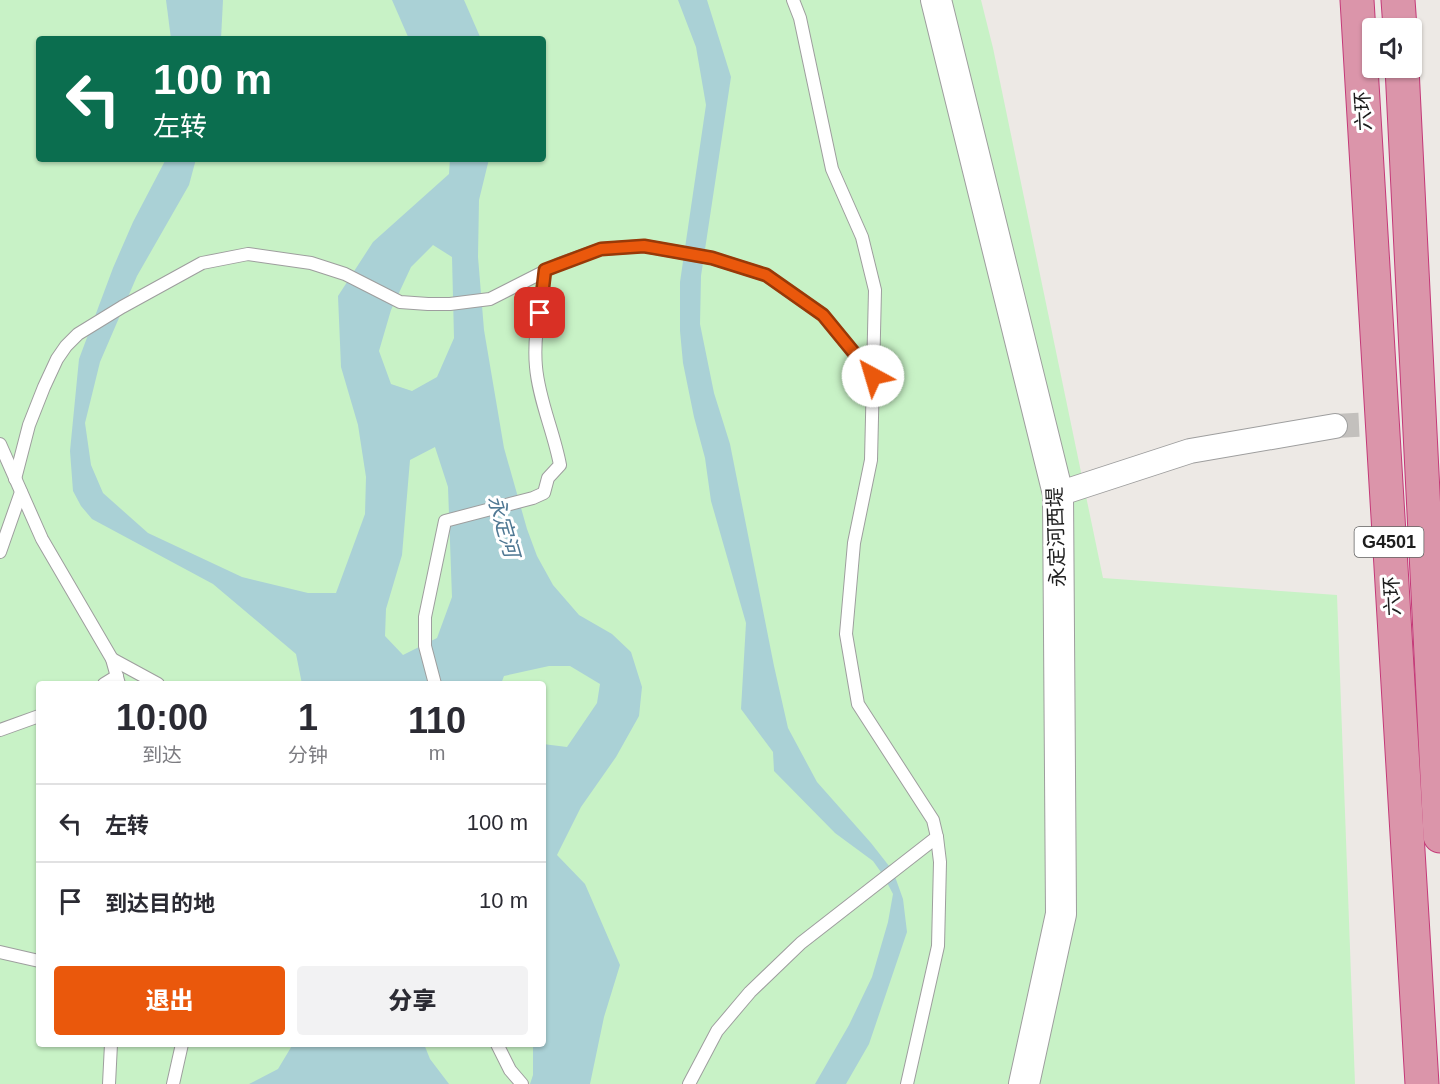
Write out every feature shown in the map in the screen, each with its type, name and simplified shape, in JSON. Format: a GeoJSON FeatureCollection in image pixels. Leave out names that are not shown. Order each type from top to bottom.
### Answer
{"type":"FeatureCollection","features":[{"type":"Feature","properties":{"kind":"highway","name":"六环"},"geometry":{"type":"LineString","coordinates":[[1357,0],[1422,1084]]}},
{"type":"Feature","properties":{"kind":"highway"},"geometry":{"type":"LineString","coordinates":[[1398,0],[1399,18]]}},
{"type":"Feature","properties":{"kind":"highway","name":"六环"},"geometry":{"type":"LineString","coordinates":[[1402,78],[1440,836]]}},
{"type":"Feature","properties":{"kind":"street","name":"永定河西堤"},"geometry":{"type":"LineString","coordinates":[[936,0],[1058,494],[1061,914],[1024,1084]]}},
{"type":"Feature","properties":{"kind":"street"},"geometry":{"type":"LineString","coordinates":[[1058,494],[1190,451],[1335,426]]}},
{"type":"Feature","properties":{"kind":"lane"},"geometry":{"type":"LineString","coordinates":[[793,0],[800,18],[832,169],[862,237],[874,290],[871,460],[854,543],[846,634],[858,704],[933,820],[938,837],[940,862],[938,946],[907,1084]]}},
{"type":"Feature","properties":{"kind":"lane"},"geometry":{"type":"LineString","coordinates":[[15,479],[29,425],[44,387],[57,359],[78,334],[201,263],[248,254],[311,263],[345,274],[400,302],[450,304],[490,299],[545,270],[601,249],[644,246],[712,258],[766,275],[823,315],[873,376]]}},
{"type":"Feature","properties":{"kind":"lane"},"geometry":{"type":"LineString","coordinates":[[434,681],[425,646],[425,617],[444,524],[449,519],[522,501],[544,493],[549,478],[560,465],[543,409],[536,368],[535,342],[545,270]]}},
{"type":"Feature","properties":{"kind":"lane"},"geometry":{"type":"LineString","coordinates":[[0,444],[42,540],[112,660],[118,680]]}},
{"type":"Feature","properties":{"kind":"lane"},"geometry":{"type":"LineString","coordinates":[[0,552],[21,492]]}},
{"type":"Feature","properties":{"kind":"lane"},"geometry":{"type":"LineString","coordinates":[[112,660],[152,681]]}},
{"type":"Feature","properties":{"kind":"lane"},"geometry":{"type":"LineString","coordinates":[[0,730],[36,717]]}},
{"type":"Feature","properties":{"kind":"lane"},"geometry":{"type":"LineString","coordinates":[[689,1084],[717,1031],[750,992],[801,943],[938,837]]}},
{"type":"Feature","properties":{"kind":"lane"},"geometry":{"type":"LineString","coordinates":[[0,952],[36,960]]}},
{"type":"Feature","properties":{"kind":"lane"},"geometry":{"type":"LineString","coordinates":[[109,1084],[111,1047]]}},
{"type":"Feature","properties":{"kind":"lane"},"geometry":{"type":"LineString","coordinates":[[172,1084],[181,1047]]}},
{"type":"Feature","properties":{"kind":"lane"},"geometry":{"type":"LineString","coordinates":[[498,1047],[510,1070],[522,1084]]}},
{"type":"Feature","properties":{"kind":"green space"},"geometry":{"type":"Polygon","coordinates":[[[0,0],[981,0],[993,48],[1103,578],[1337,595],[1355,1084],[0,1084],[0,0]]]}},
{"type":"Feature","properties":{"kind":"water"},"geometry":{"type":"Polygon","coordinates":[[[166,0],[223,0],[221,36],[171,36],[166,0]]]}},
{"type":"Feature","properties":{"kind":"water"},"geometry":{"type":"Polygon","coordinates":[[[392,0],[464,0],[480,36],[408,36],[392,0]]]}},
{"type":"Feature","properties":{"kind":"water"},"geometry":{"type":"Polygon","coordinates":[[[678,0],[707,0],[731,77],[701,276],[700,324],[714,393],[730,444],[788,728],[817,782],[893,871],[903,899],[907,932],[869,1044],[846,1084],[815,1084],[849,1025],[872,977],[888,922],[893,894],[873,861],[835,833],[774,771],[773,752],[741,709],[746,623],[711,501],[705,458],[683,363],[680,331],[680,282],[706,105],[696,47],[678,0]]]}},
{"type":"Feature","properties":{"kind":"water","name":"永定河"},"geometry":{"type":"Polygon","coordinates":[[[164,162],[195,162],[189,185],[137,276],[100,362],[85,423],[91,465],[103,493],[148,533],[242,577],[308,593],[336,593],[365,514],[366,477],[358,425],[341,367],[338,296],[373,242],[449,174],[450,162],[488,162],[479,200],[478,257],[484,330],[504,448],[527,529],[537,556],[553,585],[579,615],[612,634],[631,652],[642,687],[639,716],[616,757],[581,807],[557,855],[585,884],[620,965],[604,1017],[590,1084],[530,1084],[533,1075],[533,1047],[546,1047],[546,744],[567,747],[597,703],[600,684],[570,666],[549,666],[504,676],[502,681],[301,681],[296,654],[213,584],[92,519],[81,506],[73,491],[70,451],[79,359],[133,222],[164,162]],[[433,245],[411,267],[391,310],[379,351],[391,384],[412,391],[437,377],[454,338],[452,257],[433,245]],[[435,447],[410,460],[402,555],[386,609],[385,636],[403,655],[437,638],[452,597],[448,487],[435,447]]]}},
{"type":"Feature","properties":{"kind":"water"},"geometry":{"type":"Polygon","coordinates":[[[291,1047],[425,1047],[430,1059],[449,1084],[249,1084],[278,1069],[291,1047]]]}},
{"type":"Feature","properties":{"kind":"tunnel"},"geometry":{"type":"LineString","coordinates":[[1335,426],[1440,421]]}},
{"type":"Feature","properties":{"kind":"route"},"geometry":{"type":"LineString","coordinates":[[540,313],[545,270],[601,249],[644,246],[712,258],[766,275],[823,315],[873,376]]}}]}
